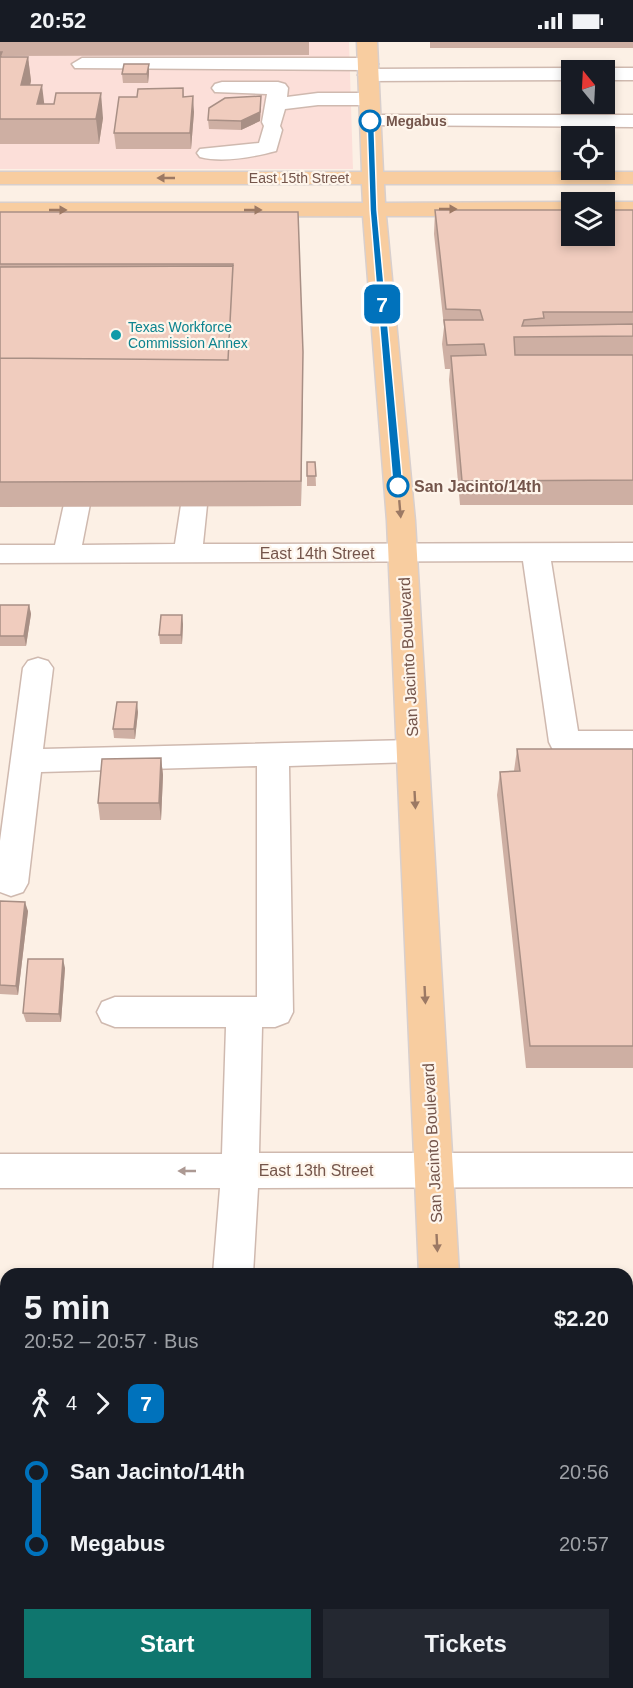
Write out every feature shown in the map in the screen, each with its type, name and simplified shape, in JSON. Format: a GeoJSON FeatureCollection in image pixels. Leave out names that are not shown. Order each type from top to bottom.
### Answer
{"type":"FeatureCollection","features":[{"type":"Feature","properties":{"kind":"main road","name":"San Jacinto Boulevard"},"geometry":{"type":"LineString","coordinates":[[367,42],[374,210],[402,553],[439,1268]]}},
{"type":"Feature","properties":{"kind":"main road","name":"East 15th Street"},"geometry":{"type":"LineString","coordinates":[[0,178],[633,178]]}},
{"type":"Feature","properties":{"kind":"main road","name":"East 15th Street"},"geometry":{"type":"LineString","coordinates":[[0,210],[561,209]]}},
{"type":"Feature","properties":{"kind":"main road"},"geometry":{"type":"LineString","coordinates":[[615,209],[633,209]]}},
{"type":"Feature","properties":{"kind":"street"},"geometry":{"type":"LineString","coordinates":[[82,64],[561,74]]}},
{"type":"Feature","properties":{"kind":"street"},"geometry":{"type":"LineString","coordinates":[[615,74],[633,74]]}},
{"type":"Feature","properties":{"kind":"street"},"geometry":{"type":"LineString","coordinates":[[200,178],[209,143],[251,151],[269,147],[278,88],[222,88]]}},
{"type":"Feature","properties":{"kind":"street"},"geometry":{"type":"LineString","coordinates":[[273,118],[318,99],[369,99]]}},
{"type":"Feature","properties":{"kind":"street"},"geometry":{"type":"LineString","coordinates":[[370,121],[633,122]]}},
{"type":"Feature","properties":{"kind":"street"},"geometry":{"type":"LineString","coordinates":[[67,554],[77,504]]}},
{"type":"Feature","properties":{"kind":"street"},"geometry":{"type":"LineString","coordinates":[[188,553],[194,505]]}},
{"type":"Feature","properties":{"kind":"street"},"geometry":{"type":"LineString","coordinates":[[536,552],[564,742],[633,742]]}},
{"type":"Feature","properties":{"kind":"street","name":"East 14th Street"},"geometry":{"type":"LineString","coordinates":[[0,554],[633,552]]}},
{"type":"Feature","properties":{"kind":"street"},"geometry":{"type":"LineString","coordinates":[[11,884],[38,668]]}},
{"type":"Feature","properties":{"kind":"street"},"geometry":{"type":"LineString","coordinates":[[27,761],[412,751]]}},
{"type":"Feature","properties":{"kind":"street"},"geometry":{"type":"LineString","coordinates":[[115,1012],[275,1012],[273,755]]}},
{"type":"Feature","properties":{"kind":"street"},"geometry":{"type":"LineString","coordinates":[[234,1268],[240,1171],[244,1013]]}},
{"type":"Feature","properties":{"kind":"street","name":"East 13th Street"},"geometry":{"type":"LineString","coordinates":[[0,1171],[633,1170]]}},
{"type":"Feature","properties":{"kind":"shaded area"},"geometry":{"type":"Polygon","coordinates":[[[0,42],[349,42],[353,169],[0,169],[0,42]]]}},
{"type":"Feature","properties":{"kind":"building"},"geometry":{"type":"Polygon","coordinates":[[[0,57],[28,57],[21,85],[42,85],[37,104],[54,104],[56,93],[101,93],[96,119],[0,119],[0,57]]]}},
{"type":"Feature","properties":{"kind":"building"},"geometry":{"type":"Polygon","coordinates":[[[124,64],[149,64],[147,74],[122,74],[124,64]]]}},
{"type":"Feature","properties":{"kind":"building"},"geometry":{"type":"Polygon","coordinates":[[[183,88],[183,97],[193,96],[190,133],[114,133],[119,97],[137,97],[138,89],[183,88]]]}},
{"type":"Feature","properties":{"kind":"building"},"geometry":{"type":"Polygon","coordinates":[[[261,96],[260,112],[241,121],[208,120],[209,108],[225,98],[261,96]]]}},
{"type":"Feature","properties":{"kind":"building"},"geometry":{"type":"Polygon","coordinates":[[[435,210],[561,210],[561,246],[615,246],[615,210],[633,210],[633,312],[543,312],[544,318],[524,320],[522,326],[633,324],[633,336],[514,337],[515,355],[633,355],[633,480],[462,481],[451,356],[486,355],[484,344],[447,345],[444,320],[483,320],[480,310],[446,309],[435,210]]]}},
{"type":"Feature","properties":{"kind":"building"},"geometry":{"type":"Polygon","coordinates":[[[0,212],[298,212],[303,352],[301,481],[0,482],[0,358],[228,360],[233,264],[0,264],[0,212]]]}},
{"type":"Feature","properties":{"kind":"building","name":"Texas Workforce Commission Annex"},"geometry":{"type":"Polygon","coordinates":[[[233,266],[228,360],[0,358],[0,267],[233,266]]]}},
{"type":"Feature","properties":{"kind":"building"},"geometry":{"type":"Polygon","coordinates":[[[307,462],[315,462],[316,476],[307,476],[307,462]]]}},
{"type":"Feature","properties":{"kind":"building"},"geometry":{"type":"Polygon","coordinates":[[[0,605],[29,605],[24,636],[0,636],[0,605]]]}},
{"type":"Feature","properties":{"kind":"building"},"geometry":{"type":"Polygon","coordinates":[[[161,615],[182,615],[181,635],[159,635],[161,615]]]}},
{"type":"Feature","properties":{"kind":"building"},"geometry":{"type":"Polygon","coordinates":[[[117,702],[137,702],[134,729],[113,729],[117,702]]]}},
{"type":"Feature","properties":{"kind":"building"},"geometry":{"type":"Polygon","coordinates":[[[517,749],[633,749],[633,1046],[530,1046],[500,772],[520,771],[517,749]]]}},
{"type":"Feature","properties":{"kind":"building"},"geometry":{"type":"Polygon","coordinates":[[[161,758],[159,803],[98,803],[102,759],[161,758]]]}},
{"type":"Feature","properties":{"kind":"building"},"geometry":{"type":"Polygon","coordinates":[[[0,901],[25,902],[16,986],[0,985],[0,901]]]}},
{"type":"Feature","properties":{"kind":"building"},"geometry":{"type":"Polygon","coordinates":[[[28,959],[63,959],[59,1014],[23,1013],[28,959]]]}},
{"type":"Feature","properties":{"kind":"bus line","name":"7"},"geometry":{"type":"LineString","coordinates":[[370,121],[374,210],[398,486]]}},
{"type":"Feature","properties":{"kind":"place","name":"Megabus"},"geometry":{"type":"Point","coordinates":[370,121]}},
{"type":"Feature","properties":{"kind":"place","name":"Texas Workforce Commission Annex"},"geometry":{"type":"Point","coordinates":[116,335]}},
{"type":"Feature","properties":{"kind":"place","name":"San Jacinto/14th"},"geometry":{"type":"Point","coordinates":[398,486]}}]}
